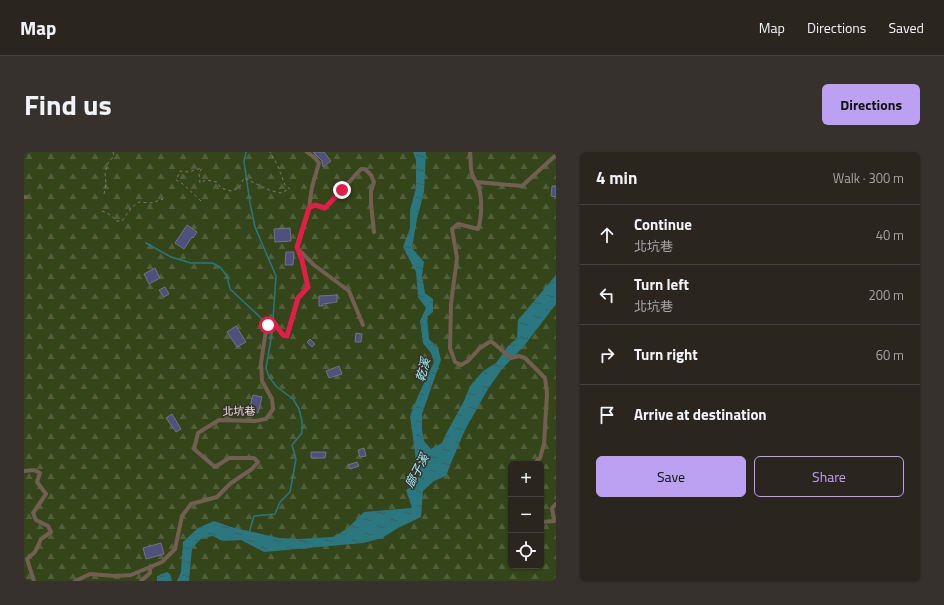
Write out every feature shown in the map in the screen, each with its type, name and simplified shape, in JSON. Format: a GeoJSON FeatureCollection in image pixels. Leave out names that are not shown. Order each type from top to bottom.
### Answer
{"type":"FeatureCollection","features":[{"type":"Feature","properties":{"kind":"street"},"geometry":{"type":"LineString","coordinates":[[307,152],[318,162],[309,208],[297,247],[314,265],[349,291],[363,324]]}},
{"type":"Feature","properties":{"kind":"street"},"geometry":{"type":"LineString","coordinates":[[470,152],[472,174],[476,182],[481,201],[481,221],[478,229],[458,224],[452,229],[457,258],[451,304],[450,348],[455,362],[461,365],[468,361],[480,348],[491,341],[511,358],[519,356],[525,358],[546,378],[547,394],[544,444],[540,458],[537,461]]}},
{"type":"Feature","properties":{"kind":"street"},"geometry":{"type":"LineString","coordinates":[[476,182],[522,186],[556,155]]}},
{"type":"Feature","properties":{"kind":"street"},"geometry":{"type":"LineString","coordinates":[[309,208],[315,205],[325,208],[361,169],[365,169],[371,175],[374,182],[371,191],[374,232]]}},
{"type":"Feature","properties":{"kind":"street","name":"北坑巷"},"geometry":{"type":"LineString","coordinates":[[75,581],[90,574],[115,576],[131,575],[162,562],[175,549],[182,516],[191,504],[217,497],[231,483],[252,469],[258,462],[254,458],[229,458],[215,467],[194,449],[198,433],[219,420],[255,421],[266,419],[273,409],[272,399],[262,381],[262,363],[266,330],[268,325],[272,323],[283,335],[287,336],[298,298],[308,287],[302,260],[297,247]]}},
{"type":"Feature","properties":{"kind":"street"},"geometry":{"type":"LineString","coordinates":[[24,471],[34,470],[40,473],[37,482],[46,494],[33,513],[36,520],[48,526],[52,532],[41,540],[35,552],[27,559],[34,581]]}},
{"type":"Feature","properties":{"kind":"street"},"geometry":{"type":"LineString","coordinates":[[544,522],[554,521],[552,508],[556,504]]}},
{"type":"Feature","properties":{"kind":"street"},"geometry":{"type":"LineString","coordinates":[[142,581],[150,573],[150,567]]}},
{"type":"Feature","properties":{"kind":"path"},"geometry":{"type":"LineString","coordinates":[[104,194],[106,184],[105,173],[108,163],[114,156],[113,152]]}},
{"type":"Feature","properties":{"kind":"path"},"geometry":{"type":"LineString","coordinates":[[201,201],[183,184],[176,180],[180,171],[188,172],[202,168],[199,173],[200,182],[206,180],[217,182],[221,188],[231,191],[239,188],[244,178],[269,190],[280,193],[290,189],[285,185],[277,164],[270,152]]}},
{"type":"Feature","properties":{"kind":"path"},"geometry":{"type":"LineString","coordinates":[[102,211],[111,215],[116,221],[122,221],[132,207],[139,202],[151,203],[162,199]]}},
{"type":"Feature","properties":{"kind":"green space"},"geometry":{"type":"Polygon","coordinates":[[[24,152],[556,152],[556,581],[24,581],[24,152]]]}},
{"type":"Feature","properties":{"kind":"water"},"geometry":{"type":"Polygon","coordinates":[[[413,152],[426,152],[424,192],[412,248],[424,262],[422,276],[425,293],[433,299],[433,312],[427,317],[429,339],[438,348],[441,360],[422,414],[424,441],[431,449],[442,443],[464,401],[470,386],[483,371],[496,363],[508,346],[517,338],[518,320],[556,275],[556,304],[524,346],[502,369],[488,389],[465,430],[446,476],[434,481],[423,491],[421,517],[398,528],[382,538],[363,543],[264,552],[241,540],[222,541],[213,536],[202,538],[192,548],[189,581],[177,581],[181,572],[183,542],[198,528],[214,521],[231,527],[279,538],[299,539],[333,537],[348,528],[364,512],[412,508],[406,490],[414,485],[419,476],[416,465],[410,416],[434,362],[431,353],[423,343],[420,321],[426,308],[418,297],[416,272],[403,247],[410,228],[410,210],[416,188],[416,160],[413,152]]]}},
{"type":"Feature","properties":{"kind":"water"},"geometry":{"type":"Polygon","coordinates":[[[167,572],[170,574],[172,581],[157,581],[157,576],[167,572]]]}},
{"type":"Feature","properties":{"kind":"building"},"geometry":{"type":"Polygon","coordinates":[[[313,152],[324,152],[331,161],[323,167],[322,161],[313,152]]]}},
{"type":"Feature","properties":{"kind":"building"},"geometry":{"type":"Polygon","coordinates":[[[552,186],[556,186],[556,197],[551,196],[552,186]]]}},
{"type":"Feature","properties":{"kind":"building"},"geometry":{"type":"Polygon","coordinates":[[[187,225],[197,232],[184,249],[175,243],[187,225]]]}},
{"type":"Feature","properties":{"kind":"building"},"geometry":{"type":"Polygon","coordinates":[[[290,228],[291,241],[275,242],[274,229],[290,228]]]}},
{"type":"Feature","properties":{"kind":"building"},"geometry":{"type":"Polygon","coordinates":[[[286,252],[294,252],[293,265],[285,265],[286,252]]]}},
{"type":"Feature","properties":{"kind":"building"},"geometry":{"type":"Polygon","coordinates":[[[155,268],[160,278],[149,284],[144,274],[155,268]]]}},
{"type":"Feature","properties":{"kind":"building"},"geometry":{"type":"Polygon","coordinates":[[[165,287],[169,294],[164,297],[159,290],[165,287]]]}},
{"type":"Feature","properties":{"kind":"building"},"geometry":{"type":"Polygon","coordinates":[[[337,295],[337,302],[319,306],[319,296],[337,295]]]}},
{"type":"Feature","properties":{"kind":"building"},"geometry":{"type":"Polygon","coordinates":[[[236,326],[246,342],[237,347],[227,332],[236,326]]]}},
{"type":"Feature","properties":{"kind":"building"},"geometry":{"type":"Polygon","coordinates":[[[356,333],[362,334],[361,342],[355,342],[356,333]]]}},
{"type":"Feature","properties":{"kind":"building"},"geometry":{"type":"Polygon","coordinates":[[[310,339],[315,344],[312,347],[307,342],[310,339]]]}},
{"type":"Feature","properties":{"kind":"building"},"geometry":{"type":"Polygon","coordinates":[[[339,366],[342,374],[329,378],[326,371],[339,366]]]}},
{"type":"Feature","properties":{"kind":"building"},"geometry":{"type":"Polygon","coordinates":[[[253,395],[262,397],[258,413],[249,410],[253,395]]]}},
{"type":"Feature","properties":{"kind":"building"},"geometry":{"type":"Polygon","coordinates":[[[172,414],[181,429],[176,432],[166,418],[172,414]]]}},
{"type":"Feature","properties":{"kind":"building"},"geometry":{"type":"Polygon","coordinates":[[[364,448],[366,456],[360,457],[358,450],[364,448]]]}},
{"type":"Feature","properties":{"kind":"building"},"geometry":{"type":"Polygon","coordinates":[[[311,452],[326,452],[325,458],[311,458],[311,452]]]}},
{"type":"Feature","properties":{"kind":"building"},"geometry":{"type":"Polygon","coordinates":[[[357,462],[359,466],[350,469],[348,465],[357,462]]]}},
{"type":"Feature","properties":{"kind":"building"},"geometry":{"type":"Polygon","coordinates":[[[161,543],[164,554],[146,559],[143,548],[161,543]]]}},
{"type":"Feature","properties":{"kind":"waterway"},"geometry":{"type":"LineString","coordinates":[[246,152],[244,162],[255,227],[276,276],[272,333],[266,368],[269,377],[277,387],[293,399],[299,409],[302,421],[302,433],[292,445],[296,459],[290,492],[280,502],[275,514],[254,516],[249,533]]}},
{"type":"Feature","properties":{"kind":"waterway"},"geometry":{"type":"LineString","coordinates":[[146,243],[171,257],[191,263],[212,263],[220,267],[227,276],[230,289],[260,317],[272,332]]}},
{"type":"Feature","properties":{"kind":"route"},"geometry":{"type":"LineString","coordinates":[[268,325],[274,323],[283,335],[287,336],[298,298],[308,287],[302,260],[297,247],[309,208],[315,205],[325,208],[342,190]]}},
{"type":"Feature","properties":{"kind":"water label","name":"乾溪"},"geometry":{"type":"Point","coordinates":[423,370]}},
{"type":"Feature","properties":{"kind":"water label","name":"廍子溪"},"geometry":{"type":"Point","coordinates":[417,471]}}]}
